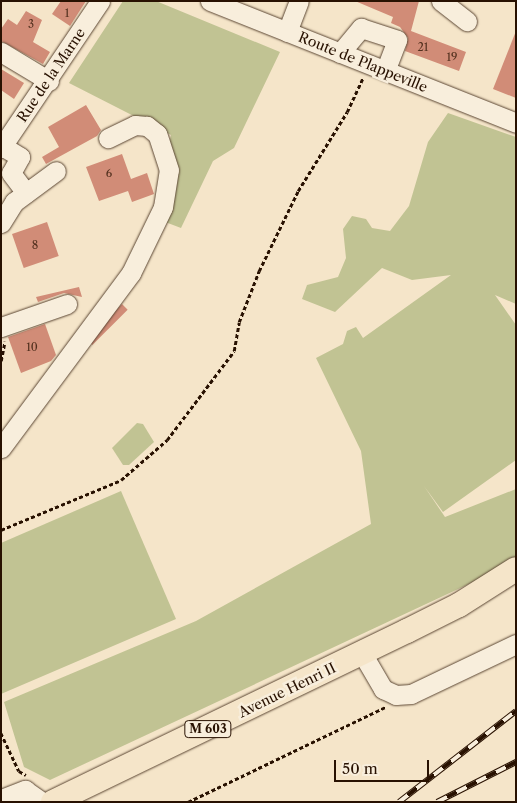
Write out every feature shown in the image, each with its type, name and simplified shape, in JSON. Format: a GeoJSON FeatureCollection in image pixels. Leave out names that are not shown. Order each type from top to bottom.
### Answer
{"type":"FeatureCollection","features":[{"type":"Feature","properties":{"kind":"main road","name":"Avenue Henri II"},"geometry":{"type":"LineString","coordinates":[[52,802],[362,654],[459,605],[516,569]]}},
{"type":"Feature","properties":{"kind":"street","name":"Rue de la Marne"},"geometry":{"type":"LineString","coordinates":[[2,147],[100,1]]}},
{"type":"Feature","properties":{"kind":"street","name":"Route de Plappeville"},"geometry":{"type":"LineString","coordinates":[[210,1],[516,123]]}},
{"type":"Feature","properties":{"kind":"street"},"geometry":{"type":"LineString","coordinates":[[287,32],[299,1]]}},
{"type":"Feature","properties":{"kind":"street"},"geometry":{"type":"LineString","coordinates":[[441,1],[467,21]]}},
{"type":"Feature","properties":{"kind":"street"},"geometry":{"type":"LineString","coordinates":[[340,53],[361,28],[396,40],[377,67]]}},
{"type":"Feature","properties":{"kind":"street"},"geometry":{"type":"LineString","coordinates":[[1,52],[48,81]]}},
{"type":"Feature","properties":{"kind":"street"},"geometry":{"type":"LineString","coordinates":[[1,448],[131,273],[163,207],[169,170],[157,134],[147,126],[135,125],[108,138]]}},
{"type":"Feature","properties":{"kind":"street"},"geometry":{"type":"LineString","coordinates":[[2,147],[26,193]]}},
{"type":"Feature","properties":{"kind":"street"},"geometry":{"type":"LineString","coordinates":[[1,223],[14,202],[56,171]]}},
{"type":"Feature","properties":{"kind":"street"},"geometry":{"type":"LineString","coordinates":[[4,327],[67,304]]}},
{"type":"Feature","properties":{"kind":"street"},"geometry":{"type":"LineString","coordinates":[[362,654],[382,689],[396,695],[427,688],[516,644]]}},
{"type":"Feature","properties":{"kind":"street"},"geometry":{"type":"LineString","coordinates":[[1,799],[25,790],[42,802]]}},
{"type":"Feature","properties":{"kind":"path"},"geometry":{"type":"LineString","coordinates":[[1,530],[121,480],[167,440],[234,351],[239,322],[294,200],[347,112],[377,67]]}},
{"type":"Feature","properties":{"kind":"path"},"geometry":{"type":"LineString","coordinates":[[1,361],[4,327]]}},
{"type":"Feature","properties":{"kind":"path"},"geometry":{"type":"LineString","coordinates":[[188,802],[357,722],[385,707],[396,695]]}},
{"type":"Feature","properties":{"kind":"path"},"geometry":{"type":"LineString","coordinates":[[1,733],[19,771],[28,777],[25,790]]}},
{"type":"Feature","properties":{"kind":"green space"},"geometry":{"type":"Polygon","coordinates":[[[123,1],[156,1],[280,52],[234,148],[213,161],[181,228],[152,217],[171,135],[69,83],[123,1]]]}},
{"type":"Feature","properties":{"kind":"green space"},"geometry":{"type":"Polygon","coordinates":[[[448,113],[516,137],[516,304],[495,295],[516,325],[516,460],[443,512],[424,486],[445,517],[516,489],[516,562],[50,780],[24,767],[4,702],[196,621],[371,524],[361,451],[316,358],[343,344],[347,331],[356,327],[363,338],[451,275],[412,280],[382,268],[335,312],[302,299],[307,285],[338,277],[346,258],[343,229],[352,216],[366,219],[372,228],[390,231],[409,206],[428,142],[448,113]]]}},
{"type":"Feature","properties":{"kind":"green space"},"geometry":{"type":"Polygon","coordinates":[[[137,423],[143,424],[154,442],[129,465],[123,465],[112,448],[137,423]]]}},
{"type":"Feature","properties":{"kind":"green space"},"geometry":{"type":"Polygon","coordinates":[[[121,491],[176,619],[1,694],[1,543],[121,491]]]}},
{"type":"Feature","properties":{"kind":"building"},"geometry":{"type":"Polygon","coordinates":[[[61,1],[86,1],[70,26],[52,14],[61,1]]]}},
{"type":"Feature","properties":{"kind":"building"},"geometry":{"type":"Polygon","coordinates":[[[355,1],[419,1],[411,31],[466,52],[459,71],[405,51],[408,38],[400,27],[391,23],[393,17],[355,1]]]}},
{"type":"Feature","properties":{"kind":"building"},"geometry":{"type":"Polygon","coordinates":[[[26,11],[42,20],[33,42],[50,52],[43,64],[1,41],[1,29],[8,19],[17,25],[26,11]]]}},
{"type":"Feature","properties":{"kind":"building"},"geometry":{"type":"Polygon","coordinates":[[[516,31],[516,98],[493,89],[516,31]]]}},
{"type":"Feature","properties":{"kind":"building"},"geometry":{"type":"Polygon","coordinates":[[[1,69],[24,83],[14,99],[1,90],[1,69]]]}},
{"type":"Feature","properties":{"kind":"building"},"geometry":{"type":"Polygon","coordinates":[[[86,105],[101,130],[97,136],[46,164],[42,157],[59,147],[48,127],[86,105]]]}},
{"type":"Feature","properties":{"kind":"building"},"geometry":{"type":"Polygon","coordinates":[[[122,154],[131,179],[147,173],[154,194],[132,202],[128,191],[99,201],[86,167],[122,154]]]}},
{"type":"Feature","properties":{"kind":"building"},"geometry":{"type":"Polygon","coordinates":[[[47,222],[59,256],[24,268],[12,234],[47,222]]]}},
{"type":"Feature","properties":{"kind":"building"},"geometry":{"type":"Polygon","coordinates":[[[79,287],[82,297],[64,293],[38,302],[36,297],[79,287]]]}},
{"type":"Feature","properties":{"kind":"building"},"geometry":{"type":"Polygon","coordinates":[[[122,304],[128,310],[92,345],[87,339],[122,304]]]}},
{"type":"Feature","properties":{"kind":"building"},"geometry":{"type":"Polygon","coordinates":[[[45,324],[56,355],[51,361],[21,373],[8,337],[45,324]]]}},
{"type":"Feature","properties":{"kind":"railway"},"geometry":{"type":"LineString","coordinates":[[399,802],[516,711]]}},
{"type":"Feature","properties":{"kind":"railway"},"geometry":{"type":"LineString","coordinates":[[437,802],[516,762]]}}]}
